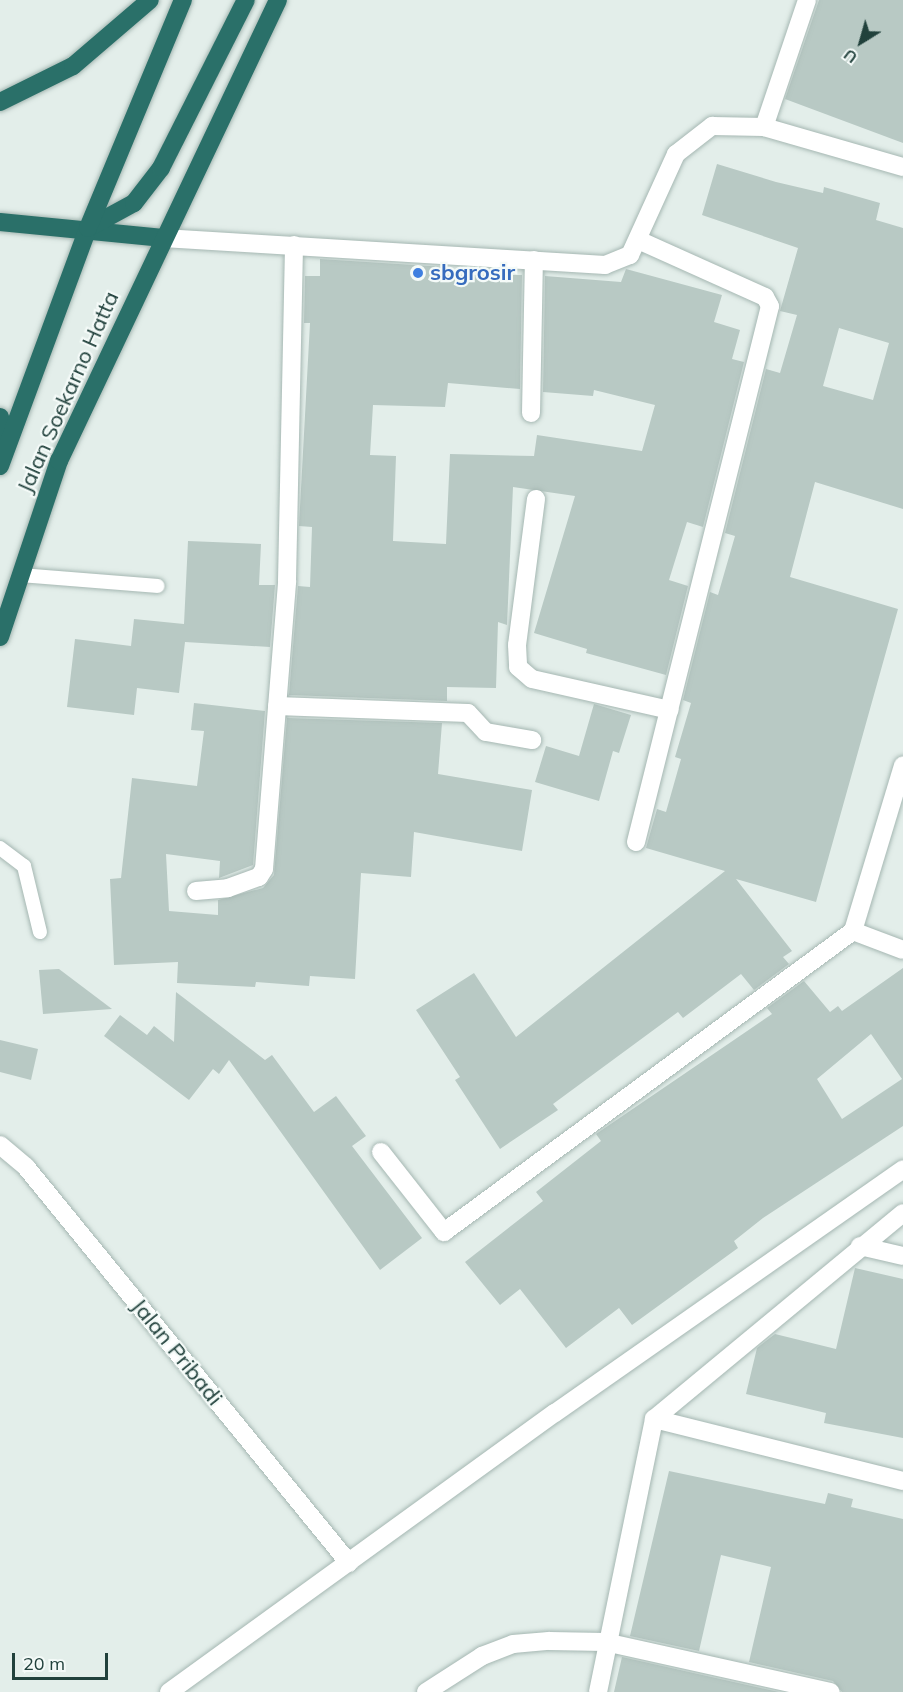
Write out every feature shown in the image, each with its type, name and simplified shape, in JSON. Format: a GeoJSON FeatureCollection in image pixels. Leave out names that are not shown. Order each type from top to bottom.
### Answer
{"type":"FeatureCollection","features":[{"type":"Feature","properties":{"kind":"highway"},"geometry":{"type":"LineString","coordinates":[[0,102],[73,66],[150,0]]}},
{"type":"Feature","properties":{"kind":"highway","name":"Jalan Soekarno Hatta"},"geometry":{"type":"LineString","coordinates":[[0,466],[88,228],[183,0]]}},
{"type":"Feature","properties":{"kind":"highway"},"geometry":{"type":"LineString","coordinates":[[88,228],[134,203],[161,168],[246,0]]}},
{"type":"Feature","properties":{"kind":"highway","name":"Jalan Soekarno Hatta"},"geometry":{"type":"LineString","coordinates":[[0,637],[59,461],[163,237],[278,0]]}},
{"type":"Feature","properties":{"kind":"highway"},"geometry":{"type":"LineString","coordinates":[[0,222],[88,228],[163,237]]}},
{"type":"Feature","properties":{"kind":"highway"},"geometry":{"type":"LineString","coordinates":[[0,417],[6,447]]}},
{"type":"Feature","properties":{"kind":"street"},"geometry":{"type":"LineString","coordinates":[[764,127],[807,0]]}},
{"type":"Feature","properties":{"kind":"street"},"geometry":{"type":"LineString","coordinates":[[163,237],[616,264],[630,255],[676,154],[688,141],[712,126],[764,127],[903,167]]}},
{"type":"Feature","properties":{"kind":"street"},"geometry":{"type":"LineString","coordinates":[[636,842],[770,306],[765,297],[638,240]]}},
{"type":"Feature","properties":{"kind":"street"},"geometry":{"type":"LineString","coordinates":[[196,891],[228,888],[262,873],[286,581],[294,245]]}},
{"type":"Feature","properties":{"kind":"street"},"geometry":{"type":"LineString","coordinates":[[531,413],[534,260]]}},
{"type":"Feature","properties":{"kind":"street"},"geometry":{"type":"LineString","coordinates":[[536,499],[517,645],[518,667],[532,679],[670,710]]}},
{"type":"Feature","properties":{"kind":"street"},"geometry":{"type":"LineString","coordinates":[[277,706],[468,713],[486,732],[532,740]]}},
{"type":"Feature","properties":{"kind":"street"},"geometry":{"type":"LineString","coordinates":[[381,1152],[444,1232],[853,931],[903,765]]}},
{"type":"Feature","properties":{"kind":"street"},"geometry":{"type":"LineString","coordinates":[[853,931],[903,950]]}},
{"type":"Feature","properties":{"kind":"street","name":"Jalan Pribadi"},"geometry":{"type":"LineString","coordinates":[[0,1145],[26,1167],[349,1563]]}},
{"type":"Feature","properties":{"kind":"street"},"geometry":{"type":"LineString","coordinates":[[169,1692],[555,1413],[903,1169]]}},
{"type":"Feature","properties":{"kind":"street"},"geometry":{"type":"LineString","coordinates":[[598,1692],[605,1642],[654,1419],[860,1246],[903,1214]]}},
{"type":"Feature","properties":{"kind":"street"},"geometry":{"type":"LineString","coordinates":[[860,1246],[903,1257]]}},
{"type":"Feature","properties":{"kind":"street"},"geometry":{"type":"LineString","coordinates":[[654,1419],[903,1481]]}},
{"type":"Feature","properties":{"kind":"street"},"geometry":{"type":"LineString","coordinates":[[426,1692],[482,1656],[513,1644],[605,1642],[831,1692]]}},
{"type":"Feature","properties":{"kind":"lane"},"geometry":{"type":"LineString","coordinates":[[21,575],[158,586]]}},
{"type":"Feature","properties":{"kind":"lane"},"geometry":{"type":"LineString","coordinates":[[0,848],[24,866],[40,932]]}},
{"type":"Feature","properties":{"kind":"building"},"geometry":{"type":"Polygon","coordinates":[[[819,0],[903,0],[903,143],[785,99],[819,0]]]}},
{"type":"Feature","properties":{"kind":"building"},"geometry":{"type":"Polygon","coordinates":[[[717,164],[776,182],[823,193],[824,187],[880,203],[876,220],[903,228],[903,509],[815,482],[790,577],[898,609],[816,902],[736,879],[792,951],[783,957],[789,964],[754,990],[741,974],[683,1018],[678,1012],[553,1104],[558,1110],[500,1149],[455,1080],[460,1077],[416,1010],[474,973],[516,1037],[725,871],[646,848],[657,809],[666,812],[681,759],[675,757],[691,703],[683,700],[710,592],[718,595],[735,536],[725,533],[766,369],[780,373],[797,315],[780,311],[798,248],[702,215],[717,164]],[[839,328],[823,386],[873,400],[889,343],[839,328]]]}},
{"type":"Feature","properties":{"kind":"building"},"geometry":{"type":"Polygon","coordinates":[[[320,259],[445,267],[445,275],[522,275],[520,389],[448,383],[445,407],[373,405],[370,455],[396,456],[393,541],[446,544],[450,454],[534,456],[537,435],[642,451],[655,405],[594,390],[593,396],[543,392],[545,276],[621,282],[626,269],[722,295],[714,322],[740,330],[732,359],[744,362],[703,527],[687,522],[669,580],[688,586],[666,675],[586,653],[587,649],[534,633],[575,496],[513,487],[507,625],[498,622],[496,688],[447,687],[447,701],[289,695],[298,586],[310,587],[312,527],[299,526],[310,323],[304,323],[305,276],[320,276],[320,259]]]}},
{"type":"Feature","properties":{"kind":"building"},"geometry":{"type":"Polygon","coordinates":[[[188,541],[261,544],[259,585],[275,585],[270,647],[185,642],[179,693],[137,688],[134,715],[67,707],[75,639],[131,646],[134,619],[184,624],[188,541]]]}},
{"type":"Feature","properties":{"kind":"building"},"geometry":{"type":"Polygon","coordinates":[[[194,703],[265,711],[253,865],[219,878],[220,861],[166,854],[169,911],[218,915],[218,900],[263,888],[274,875],[287,718],[442,723],[438,774],[532,790],[522,851],[414,832],[411,877],[361,873],[355,979],[310,976],[309,986],[256,982],[255,987],[177,983],[178,962],[114,965],[110,879],[121,878],[132,778],[197,786],[204,731],[191,730],[194,703]]]}},
{"type":"Feature","properties":{"kind":"building"},"geometry":{"type":"Polygon","coordinates":[[[594,704],[631,715],[619,753],[613,751],[599,801],[535,782],[546,746],[579,756],[594,704]]]}},
{"type":"Feature","properties":{"kind":"building"},"geometry":{"type":"Polygon","coordinates":[[[903,968],[903,1126],[763,1218],[734,1241],[738,1248],[632,1325],[619,1308],[566,1348],[520,1289],[500,1305],[465,1262],[543,1201],[536,1192],[601,1141],[596,1134],[772,1014],[767,1008],[804,981],[830,1012],[838,1006],[842,1011],[903,968]],[[871,1034],[817,1079],[842,1119],[902,1079],[871,1034]]]}},
{"type":"Feature","properties":{"kind":"building"},"geometry":{"type":"Polygon","coordinates":[[[59,969],[112,1009],[43,1014],[39,970],[59,969]]]}},
{"type":"Feature","properties":{"kind":"building"},"geometry":{"type":"Polygon","coordinates":[[[176,992],[265,1060],[272,1055],[314,1112],[336,1096],[366,1136],[352,1146],[422,1238],[380,1270],[229,1060],[219,1074],[213,1069],[189,1100],[104,1036],[120,1015],[147,1035],[154,1026],[174,1042],[176,992]]]}},
{"type":"Feature","properties":{"kind":"building"},"geometry":{"type":"Polygon","coordinates":[[[0,1040],[38,1049],[31,1080],[0,1072],[0,1040]]]}},
{"type":"Feature","properties":{"kind":"building"},"geometry":{"type":"Polygon","coordinates":[[[855,1268],[903,1279],[903,1438],[824,1423],[826,1413],[746,1394],[757,1348],[775,1334],[836,1349],[855,1268]]]}},
{"type":"Feature","properties":{"kind":"building"},"geometry":{"type":"Polygon","coordinates":[[[669,1471],[825,1504],[828,1493],[853,1499],[851,1507],[903,1519],[903,1692],[842,1692],[833,1681],[749,1662],[771,1567],[721,1555],[699,1651],[630,1636],[669,1471]]]}},
{"type":"Feature","properties":{"kind":"building"},"geometry":{"type":"Polygon","coordinates":[[[622,1657],[779,1692],[614,1692],[622,1657]]]}},
{"type":"Feature","properties":{"kind":"place","name":"sbgrosir"},"geometry":{"type":"Point","coordinates":[418,273]}}]}
